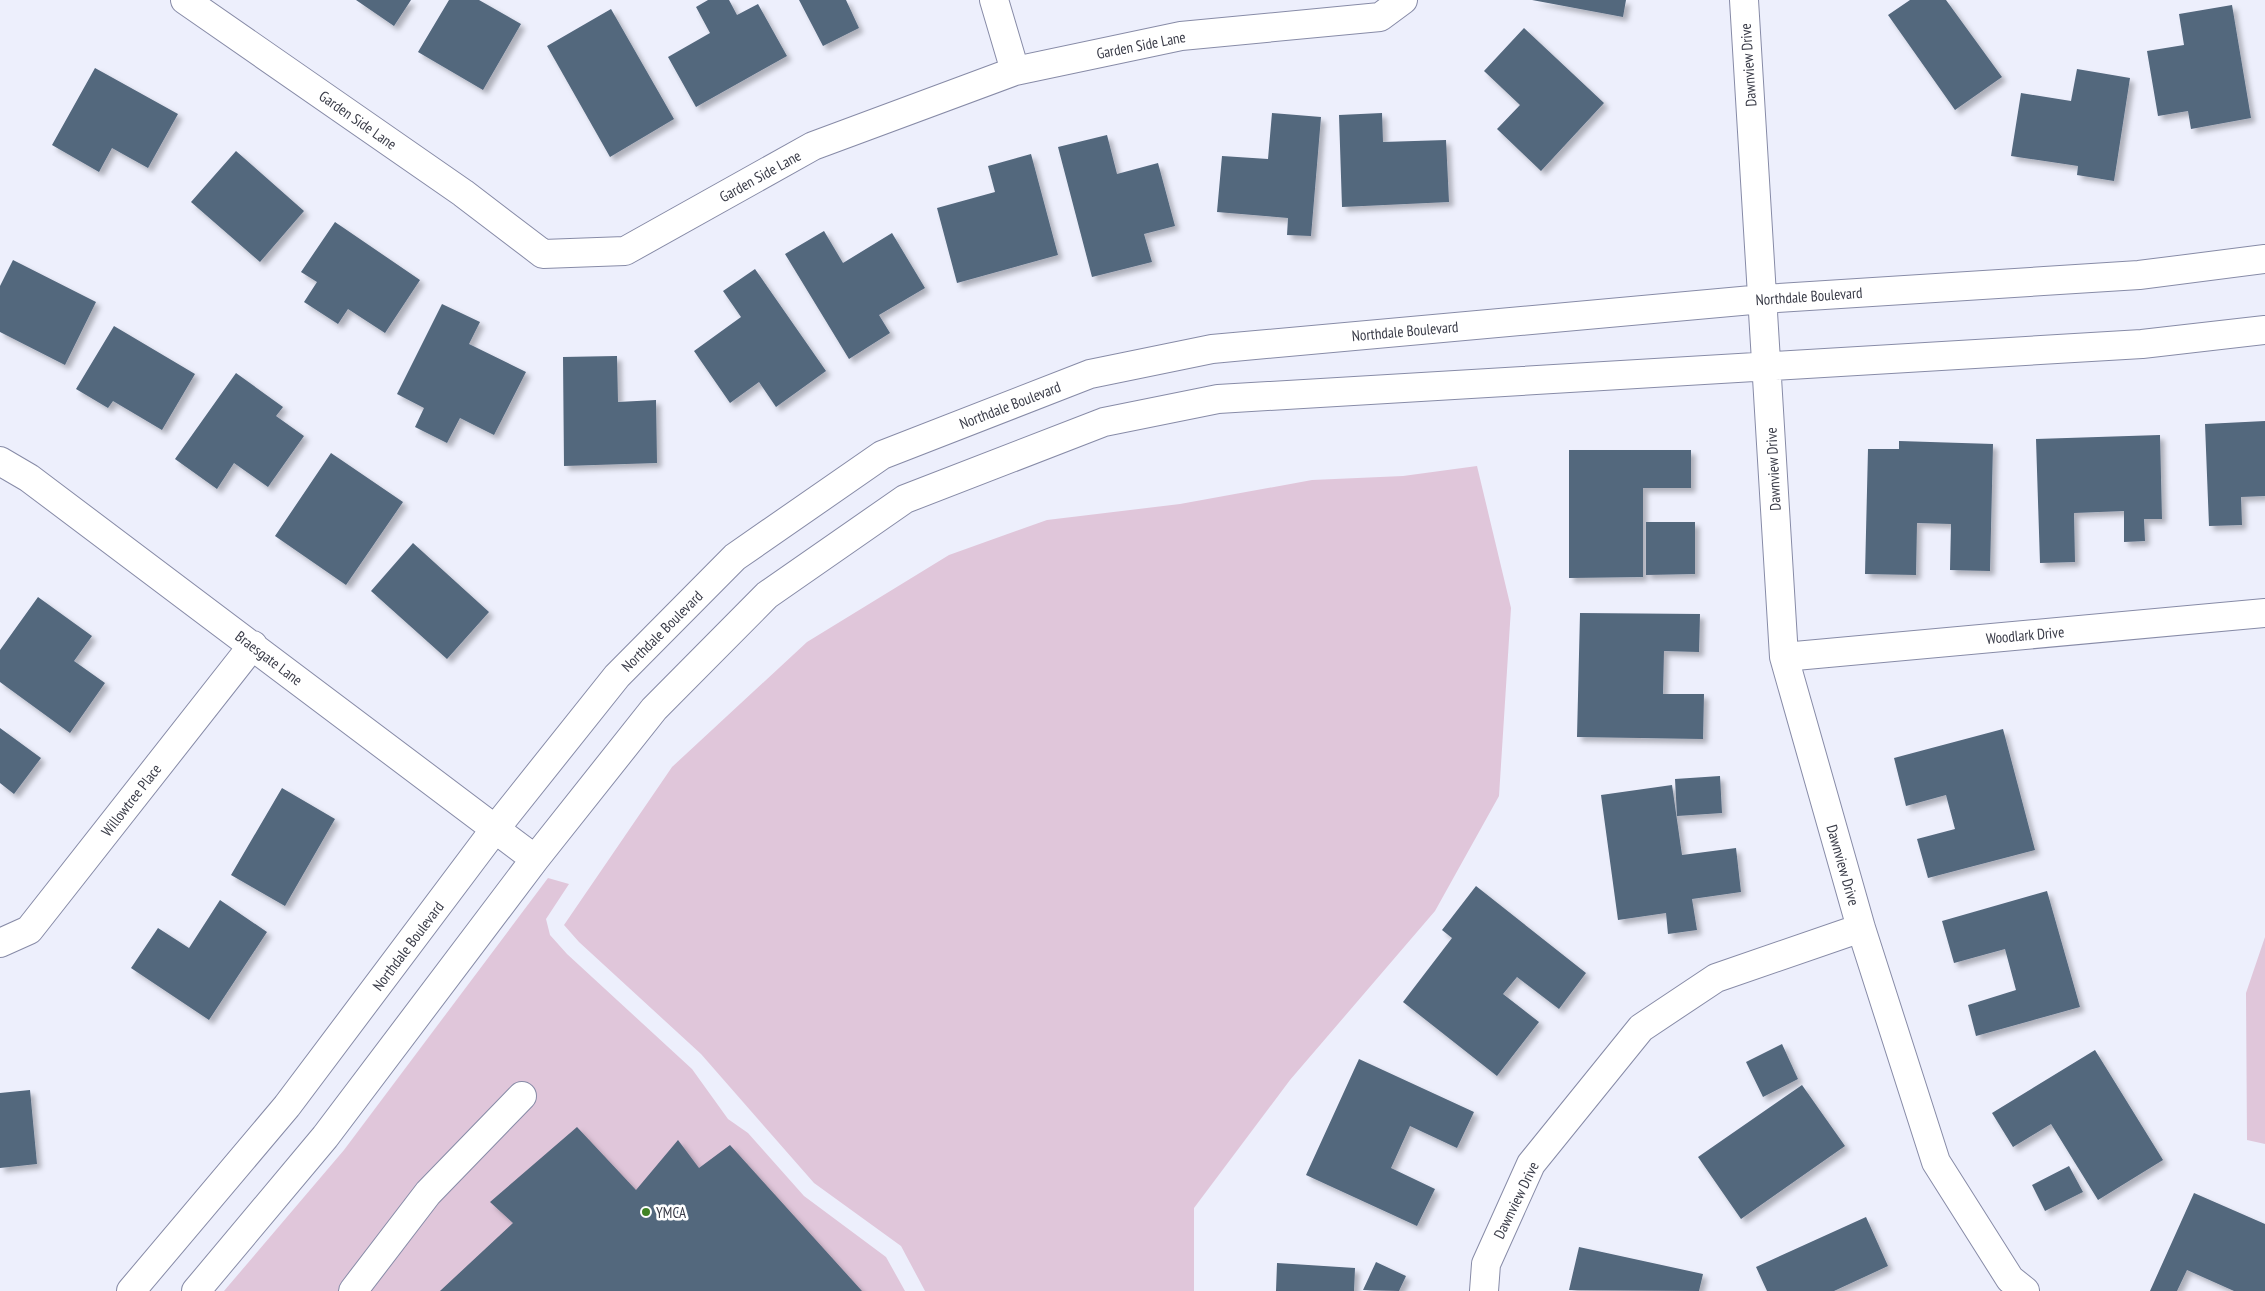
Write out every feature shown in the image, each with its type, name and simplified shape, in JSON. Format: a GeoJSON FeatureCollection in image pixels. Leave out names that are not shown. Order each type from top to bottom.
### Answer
{"type":"FeatureCollection","features":[{"type":"Feature","properties":{"kind":"street","name":"Garden Side Lane"},"geometry":{"type":"LineString","coordinates":[[185,0],[463,192],[543,254],[625,251],[813,146],[1015,71],[1181,36],[1380,17],[1403,0]]}},
{"type":"Feature","properties":{"kind":"street"},"geometry":{"type":"LineString","coordinates":[[994,0],[1015,71]]}},
{"type":"Feature","properties":{"kind":"street","name":"Dawnview Drive"},"geometry":{"type":"LineString","coordinates":[[1744,0],[1768,368],[1784,657],[1861,928],[1936,1162],[2010,1279],[2025,1291]]}},
{"type":"Feature","properties":{"kind":"street","name":"Northdale Boulevard"},"geometry":{"type":"LineString","coordinates":[[131,1291],[287,1106],[495,829],[617,676],[735,557],[882,455],[1090,374],[1212,349],[1763,299],[2139,275],[2265,259]]}},
{"type":"Feature","properties":{"kind":"street"},"geometry":{"type":"LineString","coordinates":[[196,1291],[326,1137],[535,859],[654,709],[767,595],[905,499],[1104,422],[1218,399],[1768,368],[2142,344],[2265,330]]}},
{"type":"Feature","properties":{"kind":"street","name":"Braesgate Lane"},"geometry":{"type":"LineString","coordinates":[[0,461],[29,478],[535,859]]}},
{"type":"Feature","properties":{"kind":"street","name":"Woodlark Drive"},"geometry":{"type":"LineString","coordinates":[[1784,657],[2265,613]]}},
{"type":"Feature","properties":{"kind":"street","name":"Willowtree Place"},"geometry":{"type":"LineString","coordinates":[[0,943],[30,930],[253,645]]}},
{"type":"Feature","properties":{"kind":"street","name":"Dawnview Drive"},"geometry":{"type":"LineString","coordinates":[[1484,1291],[1486,1264],[1531,1164],[1641,1028],[1716,978],[1861,928]]}},
{"type":"Feature","properties":{"kind":"street"},"geometry":{"type":"LineString","coordinates":[[353,1291],[428,1193],[522,1096]]}},
{"type":"Feature","properties":{"kind":"shaded area"},"geometry":{"type":"Polygon","coordinates":[[[1477,466],[1511,608],[1499,796],[1435,911],[1290,1080],[1194,1208],[1194,1291],[925,1291],[901,1246],[814,1183],[701,1054],[579,942],[564,925],[672,767],[807,642],[949,555],[1047,520],[1180,504],[1312,480],[1403,476],[1477,466]]]}},
{"type":"Feature","properties":{"kind":"shaded area"},"geometry":{"type":"Polygon","coordinates":[[[548,878],[569,884],[546,919],[550,935],[567,954],[692,1069],[728,1119],[748,1133],[804,1196],[886,1257],[905,1291],[224,1291],[344,1150],[548,878]]]}},
{"type":"Feature","properties":{"kind":"shaded area"},"geometry":{"type":"Polygon","coordinates":[[[2265,937],[2265,1144],[2247,1140],[2246,993],[2265,937]]]}},
{"type":"Feature","properties":{"kind":"building"},"geometry":{"type":"Polygon","coordinates":[[[356,0],[411,0],[394,26],[356,0]]]}},
{"type":"Feature","properties":{"kind":"building"},"geometry":{"type":"Polygon","coordinates":[[[449,0],[479,0],[521,24],[483,90],[418,52],[449,0]]]}},
{"type":"Feature","properties":{"kind":"building"},"geometry":{"type":"Polygon","coordinates":[[[708,0],[729,0],[737,15],[758,4],[787,56],[696,107],[668,57],[710,33],[696,7],[708,0]]]}},
{"type":"Feature","properties":{"kind":"building"},"geometry":{"type":"Polygon","coordinates":[[[799,0],[846,0],[859,28],[823,46],[799,0]]]}},
{"type":"Feature","properties":{"kind":"building"},"geometry":{"type":"Polygon","coordinates":[[[1532,0],[1626,0],[1623,17],[1532,0]]]}},
{"type":"Feature","properties":{"kind":"building"},"geometry":{"type":"Polygon","coordinates":[[[1910,0],[1946,0],[2002,77],[1955,110],[1888,15],[1910,0]]]}},
{"type":"Feature","properties":{"kind":"building"},"geometry":{"type":"Polygon","coordinates":[[[2232,5],[2251,118],[2191,129],[2188,111],[2158,116],[2147,51],[2184,45],[2179,14],[2232,5]]]}},
{"type":"Feature","properties":{"kind":"building"},"geometry":{"type":"Polygon","coordinates":[[[611,9],[674,119],[610,157],[547,46],[611,9]]]}},
{"type":"Feature","properties":{"kind":"building"},"geometry":{"type":"Polygon","coordinates":[[[1524,28],[1604,103],[1541,171],[1497,129],[1520,105],[1484,71],[1524,28]]]}},
{"type":"Feature","properties":{"kind":"building"},"geometry":{"type":"Polygon","coordinates":[[[95,68],[178,114],[148,168],[112,148],[99,172],[52,145],[95,68]]]}},
{"type":"Feature","properties":{"kind":"building"},"geometry":{"type":"Polygon","coordinates":[[[2077,69],[2130,78],[2114,181],[2077,175],[2078,166],[2011,156],[2021,93],[2071,101],[2077,69]]]}},
{"type":"Feature","properties":{"kind":"building"},"geometry":{"type":"Polygon","coordinates":[[[1272,113],[1321,117],[1311,236],[1287,235],[1288,218],[1217,212],[1222,156],[1268,159],[1272,113]]]}},
{"type":"Feature","properties":{"kind":"building"},"geometry":{"type":"Polygon","coordinates":[[[1382,113],[1383,142],[1446,140],[1449,202],[1342,207],[1339,115],[1382,113]]]}},
{"type":"Feature","properties":{"kind":"building"},"geometry":{"type":"Polygon","coordinates":[[[1107,135],[1117,174],[1158,163],[1175,226],[1144,234],[1152,262],[1092,277],[1058,147],[1107,135]]]}},
{"type":"Feature","properties":{"kind":"building"},"geometry":{"type":"Polygon","coordinates":[[[236,151],[304,211],[260,262],[191,202],[236,151]]]}},
{"type":"Feature","properties":{"kind":"building"},"geometry":{"type":"Polygon","coordinates":[[[1031,154],[1058,255],[957,283],[937,208],[995,192],[988,166],[1031,154]]]}},
{"type":"Feature","properties":{"kind":"building"},"geometry":{"type":"Polygon","coordinates":[[[335,222],[420,280],[385,333],[348,309],[338,324],[304,302],[317,282],[301,272],[335,222]]]}},
{"type":"Feature","properties":{"kind":"building"},"geometry":{"type":"Polygon","coordinates":[[[824,231],[843,263],[892,233],[925,288],[879,315],[890,333],[849,359],[785,254],[824,231]]]}},
{"type":"Feature","properties":{"kind":"building"},"geometry":{"type":"Polygon","coordinates":[[[13,260],[96,302],[65,365],[0,332],[0,286],[13,260]]]}},
{"type":"Feature","properties":{"kind":"building"},"geometry":{"type":"Polygon","coordinates":[[[755,269],[826,371],[776,407],[759,382],[730,403],[694,351],[741,317],[723,291],[755,269]]]}},
{"type":"Feature","properties":{"kind":"building"},"geometry":{"type":"Polygon","coordinates":[[[442,304],[480,322],[469,344],[526,372],[494,435],[460,418],[447,443],[415,427],[424,408],[397,394],[442,304]]]}},
{"type":"Feature","properties":{"kind":"building"},"geometry":{"type":"Polygon","coordinates":[[[114,326],[195,374],[162,430],[113,401],[108,408],[76,389],[114,326]]]}},
{"type":"Feature","properties":{"kind":"building"},"geometry":{"type":"Polygon","coordinates":[[[617,356],[618,402],[656,400],[657,463],[564,466],[563,357],[617,356]]]}},
{"type":"Feature","properties":{"kind":"building"},"geometry":{"type":"Polygon","coordinates":[[[236,373],[283,407],[276,416],[304,436],[268,487],[234,463],[217,489],[175,459],[236,373]]]}},
{"type":"Feature","properties":{"kind":"building"},"geometry":{"type":"Polygon","coordinates":[[[2265,421],[2265,496],[2241,497],[2242,525],[2209,526],[2205,424],[2265,421]]]}},
{"type":"Feature","properties":{"kind":"building"},"geometry":{"type":"Polygon","coordinates":[[[2160,435],[2162,519],[2144,519],[2145,541],[2124,542],[2124,511],[2074,513],[2075,562],[2040,563],[2036,439],[2160,435]]]}},
{"type":"Feature","properties":{"kind":"building"},"geometry":{"type":"Polygon","coordinates":[[[1899,441],[1993,444],[1990,571],[1950,570],[1951,524],[1917,523],[1916,575],[1865,574],[1868,449],[1899,449],[1899,441]]]}},
{"type":"Feature","properties":{"kind":"building"},"geometry":{"type":"Polygon","coordinates":[[[1569,450],[1691,450],[1691,488],[1643,488],[1643,577],[1569,578],[1569,450]]]}},
{"type":"Feature","properties":{"kind":"building"},"geometry":{"type":"Polygon","coordinates":[[[331,453],[403,502],[346,585],[275,536],[331,453]]]}},
{"type":"Feature","properties":{"kind":"building"},"geometry":{"type":"Polygon","coordinates":[[[1646,522],[1695,522],[1695,574],[1646,575],[1646,522]]]}},
{"type":"Feature","properties":{"kind":"building"},"geometry":{"type":"Polygon","coordinates":[[[413,543],[489,612],[447,659],[371,591],[413,543]]]}},
{"type":"Feature","properties":{"kind":"building"},"geometry":{"type":"Polygon","coordinates":[[[38,597],[92,636],[74,661],[105,683],[70,733],[0,682],[0,650],[38,597]]]}},
{"type":"Feature","properties":{"kind":"building"},"geometry":{"type":"Polygon","coordinates":[[[1580,613],[1700,614],[1699,652],[1664,651],[1663,694],[1704,694],[1703,739],[1577,737],[1580,613]]]}},
{"type":"Feature","properties":{"kind":"building"},"geometry":{"type":"Polygon","coordinates":[[[0,728],[41,758],[14,794],[0,783],[0,728]]]}},
{"type":"Feature","properties":{"kind":"building"},"geometry":{"type":"Polygon","coordinates":[[[2003,729],[2035,850],[1928,878],[1917,839],[1955,829],[1946,795],[1906,806],[1894,758],[2003,729]]]}},
{"type":"Feature","properties":{"kind":"building"},"geometry":{"type":"Polygon","coordinates":[[[1720,776],[1722,813],[1677,816],[1675,779],[1720,776]]]}},
{"type":"Feature","properties":{"kind":"building"},"geometry":{"type":"Polygon","coordinates":[[[1672,785],[1682,855],[1736,848],[1741,892],[1692,899],[1697,930],[1668,934],[1666,913],[1618,920],[1601,795],[1672,785]]]}},
{"type":"Feature","properties":{"kind":"building"},"geometry":{"type":"Polygon","coordinates":[[[282,788],[335,819],[285,906],[231,875],[282,788]]]}},
{"type":"Feature","properties":{"kind":"building"},"geometry":{"type":"Polygon","coordinates":[[[1476,886],[1586,973],[1559,1009],[1517,977],[1503,994],[1539,1022],[1497,1076],[1403,1002],[1452,938],[1442,930],[1476,886]]]}},
{"type":"Feature","properties":{"kind":"building"},"geometry":{"type":"Polygon","coordinates":[[[2047,891],[2080,1007],[1976,1036],[1968,1005],[2016,990],[2005,949],[1954,963],[1942,921],[2047,891]]]}},
{"type":"Feature","properties":{"kind":"building"},"geometry":{"type":"Polygon","coordinates":[[[220,900],[267,932],[209,1020],[131,968],[158,928],[189,948],[220,900]]]}},
{"type":"Feature","properties":{"kind":"building"},"geometry":{"type":"Polygon","coordinates":[[[1782,1044],[1798,1079],[1763,1097],[1746,1062],[1782,1044]]]}},
{"type":"Feature","properties":{"kind":"building"},"geometry":{"type":"Polygon","coordinates":[[[2095,1050],[2163,1160],[2098,1200],[2051,1124],[2013,1147],[1992,1113],[2095,1050]]]}},
{"type":"Feature","properties":{"kind":"building"},"geometry":{"type":"Polygon","coordinates":[[[1359,1059],[1474,1112],[1457,1148],[1410,1126],[1391,1168],[1435,1189],[1417,1226],[1306,1175],[1359,1059]]]}},
{"type":"Feature","properties":{"kind":"building"},"geometry":{"type":"Polygon","coordinates":[[[1802,1085],[1845,1146],[1741,1219],[1698,1157],[1802,1085]]]}},
{"type":"Feature","properties":{"kind":"building"},"geometry":{"type":"Polygon","coordinates":[[[30,1090],[37,1164],[0,1168],[0,1093],[30,1090]]]}},
{"type":"Feature","properties":{"kind":"building","name":"YMCA"},"geometry":{"type":"Polygon","coordinates":[[[577,1127],[636,1190],[678,1140],[699,1168],[730,1145],[862,1291],[440,1291],[513,1223],[490,1202],[577,1127]]]}},
{"type":"Feature","properties":{"kind":"building"},"geometry":{"type":"Polygon","coordinates":[[[2069,1166],[2083,1192],[2045,1211],[2032,1185],[2069,1166]]]}},
{"type":"Feature","properties":{"kind":"building"},"geometry":{"type":"Polygon","coordinates":[[[2194,1193],[2265,1224],[2265,1291],[2234,1291],[2187,1270],[2177,1291],[2150,1291],[2194,1193]]]}},
{"type":"Feature","properties":{"kind":"building"},"geometry":{"type":"Polygon","coordinates":[[[1866,1217],[1888,1266],[1834,1291],[1767,1291],[1756,1267],[1866,1217]]]}},
{"type":"Feature","properties":{"kind":"building"},"geometry":{"type":"Polygon","coordinates":[[[1579,1247],[1703,1274],[1699,1291],[1569,1290],[1579,1247]]]}},
{"type":"Feature","properties":{"kind":"building"},"geometry":{"type":"Polygon","coordinates":[[[1376,1262],[1406,1276],[1399,1291],[1363,1290],[1376,1262]]]}},
{"type":"Feature","properties":{"kind":"building"},"geometry":{"type":"Polygon","coordinates":[[[1277,1263],[1355,1268],[1354,1291],[1276,1291],[1277,1263]]]}},
{"type":"Feature","properties":{"kind":"place","name":"YMCA"},"geometry":{"type":"Point","coordinates":[646,1212]}}]}
